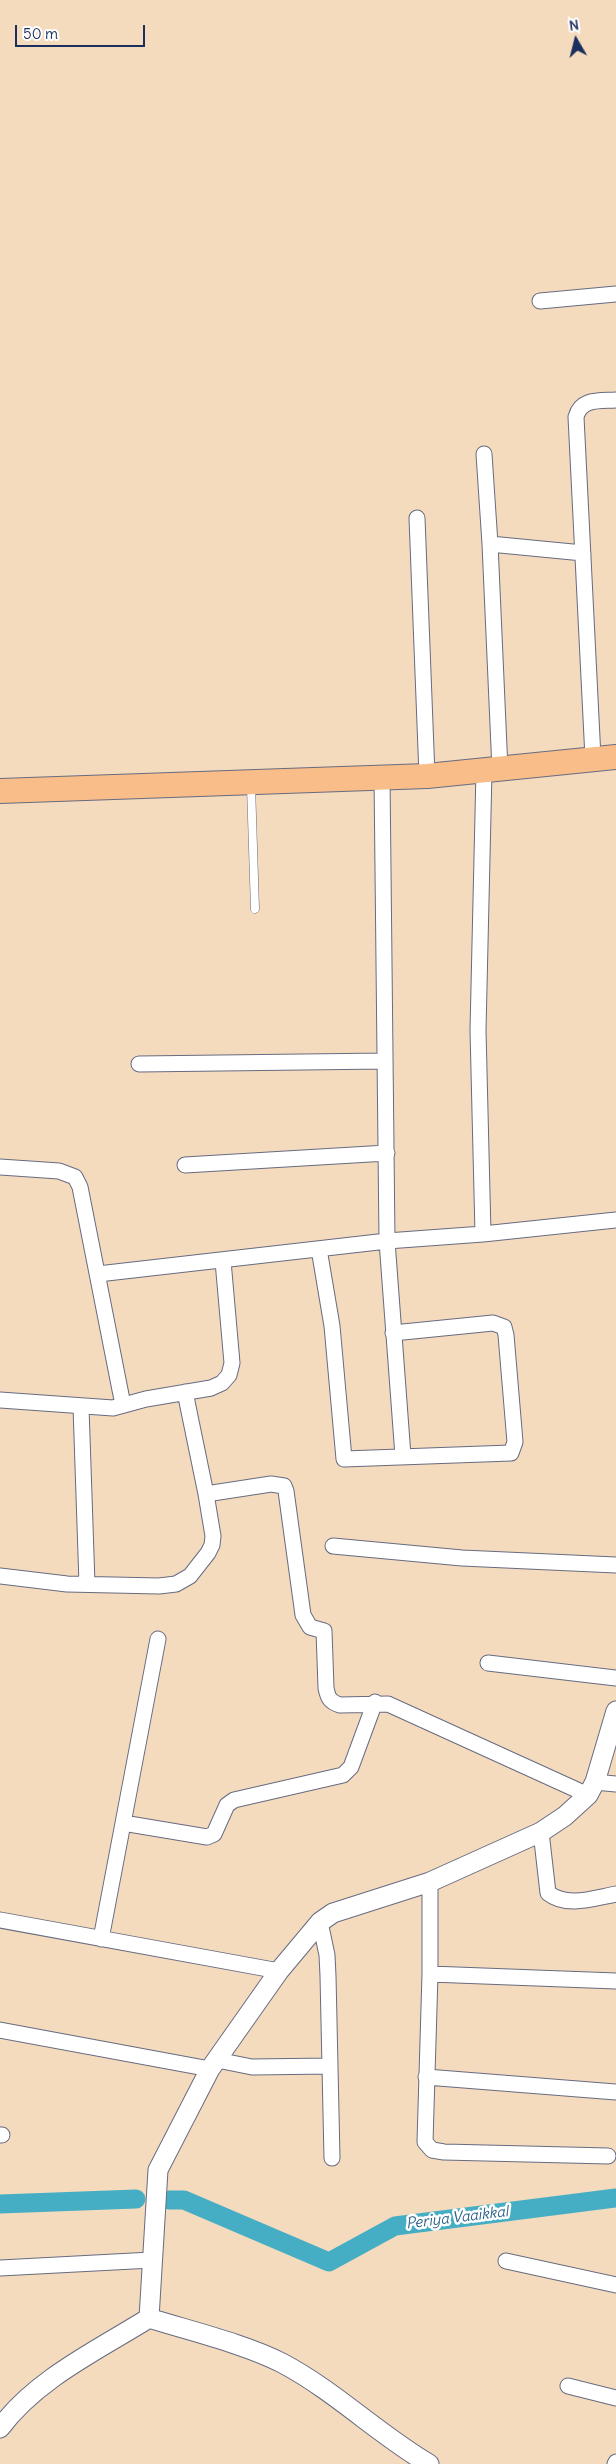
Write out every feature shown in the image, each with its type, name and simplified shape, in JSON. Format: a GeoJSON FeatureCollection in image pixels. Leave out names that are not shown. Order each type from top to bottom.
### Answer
{"type":"FeatureCollection","features":[{"type":"Feature","properties":{"kind":"main road"},"geometry":{"type":"LineString","coordinates":[[0,791],[428,776],[605,758]]}},
{"type":"Feature","properties":{"kind":"street"},"geometry":{"type":"LineString","coordinates":[[540,301],[616,294]]}},
{"type":"Feature","properties":{"kind":"street"},"geometry":{"type":"LineString","coordinates":[[605,758],[583,553],[576,417],[578,408],[586,402],[616,400]]}},
{"type":"Feature","properties":{"kind":"street"},"geometry":{"type":"LineString","coordinates":[[483,1234],[478,1030],[492,770],[490,544],[484,454]]}},
{"type":"Feature","properties":{"kind":"street"},"geometry":{"type":"LineString","coordinates":[[417,518],[428,776]]}},
{"type":"Feature","properties":{"kind":"street"},"geometry":{"type":"LineString","coordinates":[[490,544],[583,553]]}},
{"type":"Feature","properties":{"kind":"street"},"geometry":{"type":"LineString","coordinates":[[382,778],[387,1241],[403,1456]]}},
{"type":"Feature","properties":{"kind":"street"},"geometry":{"type":"LineString","coordinates":[[138,1064],[385,1061]]}},
{"type":"Feature","properties":{"kind":"street"},"geometry":{"type":"LineString","coordinates":[[185,1165],[387,1153]]}},
{"type":"Feature","properties":{"kind":"street"},"geometry":{"type":"LineString","coordinates":[[0,1167],[59,1171],[75,1178],[80,1188],[123,1405]]}},
{"type":"Feature","properties":{"kind":"street"},"geometry":{"type":"LineString","coordinates":[[98,1274],[387,1241],[483,1234],[616,1220]]}},
{"type":"Feature","properties":{"kind":"street"},"geometry":{"type":"LineString","coordinates":[[319,1249],[332,1326],[343,1455],[348,1460],[403,1456],[511,1454],[515,1442],[504,1327],[493,1323],[393,1333]]}},
{"type":"Feature","properties":{"kind":"street"},"geometry":{"type":"LineString","coordinates":[[0,1400],[113,1408],[211,1388],[222,1383],[229,1375],[232,1363],[223,1261]]}},
{"type":"Feature","properties":{"kind":"street"},"geometry":{"type":"LineString","coordinates":[[0,1576],[87,1584],[158,1586],[176,1584],[190,1576],[212,1545],[206,1494],[185,1392]]}},
{"type":"Feature","properties":{"kind":"street"},"geometry":{"type":"LineString","coordinates":[[82,1407],[87,1584]]}},
{"type":"Feature","properties":{"kind":"street"},"geometry":{"type":"LineString","coordinates":[[206,1494],[271,1484],[284,1486],[303,1615],[310,1627],[324,1631],[326,1637],[328,1698],[340,1705],[375,1702],[388,1704],[591,1789],[616,1784]]}},
{"type":"Feature","properties":{"kind":"street"},"geometry":{"type":"LineString","coordinates":[[333,1546],[462,1558],[616,1565]]}},
{"type":"Feature","properties":{"kind":"street"},"geometry":{"type":"LineString","coordinates":[[101,1939],[158,1639]]}},
{"type":"Feature","properties":{"kind":"street"},"geometry":{"type":"LineString","coordinates":[[488,1664],[616,1678]]}},
{"type":"Feature","properties":{"kind":"street"},"geometry":{"type":"LineString","coordinates":[[123,1823],[207,1837],[214,1834],[227,1805],[234,1800],[343,1775],[351,1767],[375,1702]]}},
{"type":"Feature","properties":{"kind":"street"},"geometry":{"type":"LineString","coordinates":[[149,2318],[158,2170],[214,2064],[279,1971],[320,1922],[333,1913],[430,1882],[541,1832],[565,1816],[591,1789],[616,1711]]}},
{"type":"Feature","properties":{"kind":"street"},"geometry":{"type":"LineString","coordinates":[[541,1832],[548,1893],[556,1899],[566,1901],[616,1894]]}},
{"type":"Feature","properties":{"kind":"street"},"geometry":{"type":"LineString","coordinates":[[430,1882],[430,1974],[425,2142],[432,2150],[608,2156]]}},
{"type":"Feature","properties":{"kind":"street"},"geometry":{"type":"LineString","coordinates":[[0,1920],[279,1971]]}},
{"type":"Feature","properties":{"kind":"street"},"geometry":{"type":"LineString","coordinates":[[320,1922],[327,1955],[332,2158]]}},
{"type":"Feature","properties":{"kind":"street"},"geometry":{"type":"LineString","coordinates":[[430,1974],[616,1981]]}},
{"type":"Feature","properties":{"kind":"street"},"geometry":{"type":"LineString","coordinates":[[0,2030],[214,2064],[252,2068],[330,2066]]}},
{"type":"Feature","properties":{"kind":"street"},"geometry":{"type":"LineString","coordinates":[[426,2077],[616,2092]]}},
{"type":"Feature","properties":{"kind":"street"},"geometry":{"type":"LineString","coordinates":[[0,2268],[152,2260]]}},
{"type":"Feature","properties":{"kind":"street"},"geometry":{"type":"LineString","coordinates":[[506,2261],[616,2285]]}},
{"type":"Feature","properties":{"kind":"street"},"geometry":{"type":"LineString","coordinates":[[0,2428],[15,2407],[61,2373],[149,2318]]}},
{"type":"Feature","properties":{"kind":"street"},"geometry":{"type":"LineString","coordinates":[[149,2318],[281,2362],[328,2390],[414,2455],[429,2464]]}},
{"type":"Feature","properties":{"kind":"street"},"geometry":{"type":"LineString","coordinates":[[568,2386],[616,2398]]}},
{"type":"Feature","properties":{"kind":"lane"},"geometry":{"type":"LineString","coordinates":[[250,782],[255,909]]}},
{"type":"Feature","properties":{"kind":"waterway","name":"Periya Vaaikkal"},"geometry":{"type":"LineString","coordinates":[[169,2200],[184,2200],[329,2262],[395,2226],[616,2198]]}},
{"type":"Feature","properties":{"kind":"waterway","name":"Periya Vaaikkal"},"geometry":{"type":"LineString","coordinates":[[0,2204],[136,2199]]}}]}
